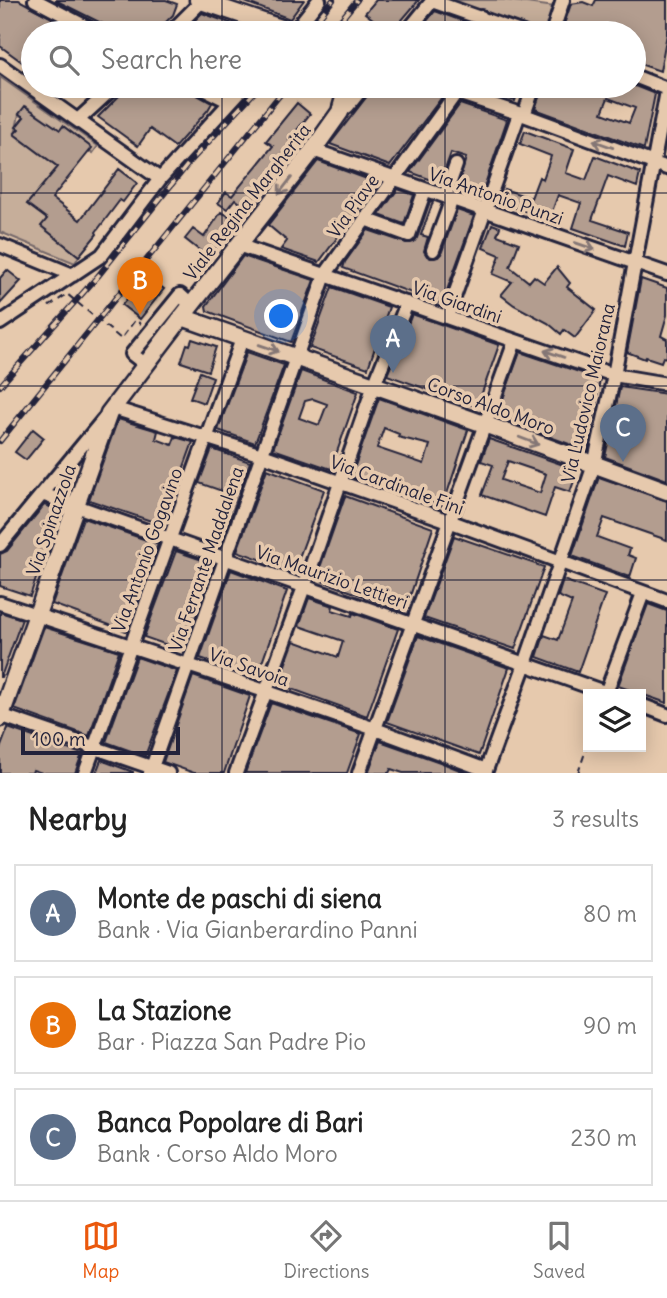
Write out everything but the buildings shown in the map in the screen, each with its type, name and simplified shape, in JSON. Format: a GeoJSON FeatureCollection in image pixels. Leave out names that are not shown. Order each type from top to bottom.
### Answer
{"type":"FeatureCollection","features":[{"type":"Feature","properties":{"kind":"street"},"geometry":{"type":"LineString","coordinates":[[35,0],[75,21]]}},
{"type":"Feature","properties":{"kind":"street"},"geometry":{"type":"LineString","coordinates":[[181,21],[201,0],[261,21]]}},
{"type":"Feature","properties":{"kind":"street"},"geometry":{"type":"LineString","coordinates":[[302,21],[319,0]]}},
{"type":"Feature","properties":{"kind":"street"},"geometry":{"type":"LineString","coordinates":[[556,21],[564,0]]}},
{"type":"Feature","properties":{"kind":"street"},"geometry":{"type":"LineString","coordinates":[[417,21],[433,1],[489,21]]}},
{"type":"Feature","properties":{"kind":"street"},"geometry":{"type":"LineString","coordinates":[[0,65],[21,80]]}},
{"type":"Feature","properties":{"kind":"street"},"geometry":{"type":"LineString","coordinates":[[646,81],[667,90]]}},
{"type":"Feature","properties":{"kind":"street","name":"Via Ludovico Maiorana"},"geometry":{"type":"LineString","coordinates":[[485,771],[594,465],[614,375],[667,90]]}},
{"type":"Feature","properties":{"kind":"street"},"geometry":{"type":"LineString","coordinates":[[47,98],[160,179]]}},
{"type":"Feature","properties":{"kind":"street"},"geometry":{"type":"LineString","coordinates":[[78,120],[102,98]]}},
{"type":"Feature","properties":{"kind":"street"},"geometry":{"type":"LineString","coordinates":[[221,98],[230,103]]}},
{"type":"Feature","properties":{"kind":"street"},"geometry":{"type":"LineString","coordinates":[[0,323],[102,255],[160,179],[234,98]]}},
{"type":"Feature","properties":{"kind":"street","name":"Viale Regina Margherita"},"geometry":{"type":"LineString","coordinates":[[340,112],[344,98]]}},
{"type":"Feature","properties":{"kind":"street","name":"Viale Regina Margherita"},"geometry":{"type":"LineString","coordinates":[[0,545],[111,411],[340,112],[354,98]]}},
{"type":"Feature","properties":{"kind":"street","name":"Via Piave"},"geometry":{"type":"LineString","coordinates":[[296,357],[325,275],[451,98]]}},
{"type":"Feature","properties":{"kind":"street"},"geometry":{"type":"LineString","coordinates":[[480,98],[667,168]]}},
{"type":"Feature","properties":{"kind":"street"},"geometry":{"type":"LineString","coordinates":[[447,317],[529,98]]}},
{"type":"Feature","properties":{"kind":"street","name":"Vía Antonio Punzi"},"geometry":{"type":"LineString","coordinates":[[313,150],[667,274]]}},
{"type":"Feature","properties":{"kind":"street"},"geometry":{"type":"LineString","coordinates":[[433,250],[456,165]]}},
{"type":"Feature","properties":{"kind":"street"},"geometry":{"type":"LineString","coordinates":[[365,219],[409,235],[425,190]]}},
{"type":"Feature","properties":{"kind":"street"},"geometry":{"type":"LineString","coordinates":[[0,245],[72,275]]}},
{"type":"Feature","properties":{"kind":"street","name":"Via Giardini"},"geometry":{"type":"LineString","coordinates":[[238,245],[614,375],[667,384]]}},
{"type":"Feature","properties":{"kind":"street"},"geometry":{"type":"LineString","coordinates":[[236,773],[374,385],[407,303]]}},
{"type":"Feature","properties":{"kind":"street","name":"Corso Aldo Moro"},"geometry":{"type":"LineString","coordinates":[[186,311],[242,339],[667,491]]}},
{"type":"Feature","properties":{"kind":"street","name":"Via Antonio Gogavino"},"geometry":{"type":"LineString","coordinates":[[85,773],[242,339]]}},
{"type":"Feature","properties":{"kind":"street"},"geometry":{"type":"LineString","coordinates":[[359,773],[515,341]]}},
{"type":"Feature","properties":{"kind":"street","name":"Via Ferrante Maddalena"},"geometry":{"type":"LineString","coordinates":[[151,770],[296,357]]}},
{"type":"Feature","properties":{"kind":"street","name":"Via Cardinale Fini"},"geometry":{"type":"LineString","coordinates":[[111,411],[262,455],[667,601]]}},
{"type":"Feature","properties":{"kind":"street","name":"Via Spinazzola"},"geometry":{"type":"LineString","coordinates":[[0,716],[111,411]]}},
{"type":"Feature","properties":{"kind":"street","name":"Via Maurizio Lettieri"},"geometry":{"type":"LineString","coordinates":[[42,494],[597,689]]}},
{"type":"Feature","properties":{"kind":"street"},"geometry":{"type":"LineString","coordinates":[[609,689],[643,593]]}},
{"type":"Feature","properties":{"kind":"street","name":"Via Savoia"},"geometry":{"type":"LineString","coordinates":[[0,603],[375,729],[485,771]]}},
{"type":"Feature","properties":{"kind":"street"},"geometry":{"type":"LineString","coordinates":[[646,707],[667,715]]}},
{"type":"Feature","properties":{"kind":"street"},"geometry":{"type":"LineString","coordinates":[[0,716],[94,747],[151,770],[167,773]]}},
{"type":"Feature","properties":{"kind":"path"},"geometry":{"type":"LineString","coordinates":[[50,306],[67,294],[121,339],[135,320]]}},
{"type":"Feature","properties":{"kind":"path"},"geometry":{"type":"LineString","coordinates":[[578,773],[585,752]]}},
{"type":"Feature","properties":{"kind":"shaded area"},"geometry":{"type":"Polygon","coordinates":[[[452,0],[505,0],[555,7],[550,21],[503,21],[452,3],[452,0]]]}},
{"type":"Feature","properties":{"kind":"shaded area"},"geometry":{"type":"Polygon","coordinates":[[[0,77],[21,92],[21,98],[30,98],[98,146],[93,153],[26,106],[19,114],[15,135],[58,167],[27,204],[47,219],[42,226],[79,256],[75,263],[0,232],[0,77]]]}},
{"type":"Feature","properties":{"kind":"railway"},"geometry":{"type":"LineString","coordinates":[[316,21],[333,0]]}},
{"type":"Feature","properties":{"kind":"railway"},"geometry":{"type":"LineString","coordinates":[[340,21],[357,0]]}},
{"type":"Feature","properties":{"kind":"railway"},"geometry":{"type":"LineString","coordinates":[[0,386],[98,276],[188,164],[249,98]]}},
{"type":"Feature","properties":{"kind":"railway"},"geometry":{"type":"LineString","coordinates":[[0,441],[277,98]]}},
{"type":"Feature","properties":{"kind":"place","name":"La Stazione"},"geometry":{"type":"Point","coordinates":[140,315]}},
{"type":"Feature","properties":{"kind":"place","name":"Monte de paschi di siena"},"geometry":{"type":"Point","coordinates":[393,373]}},
{"type":"Feature","properties":{"kind":"place","name":"Banca Popolare di Bari"},"geometry":{"type":"Point","coordinates":[623,462]}}]}
